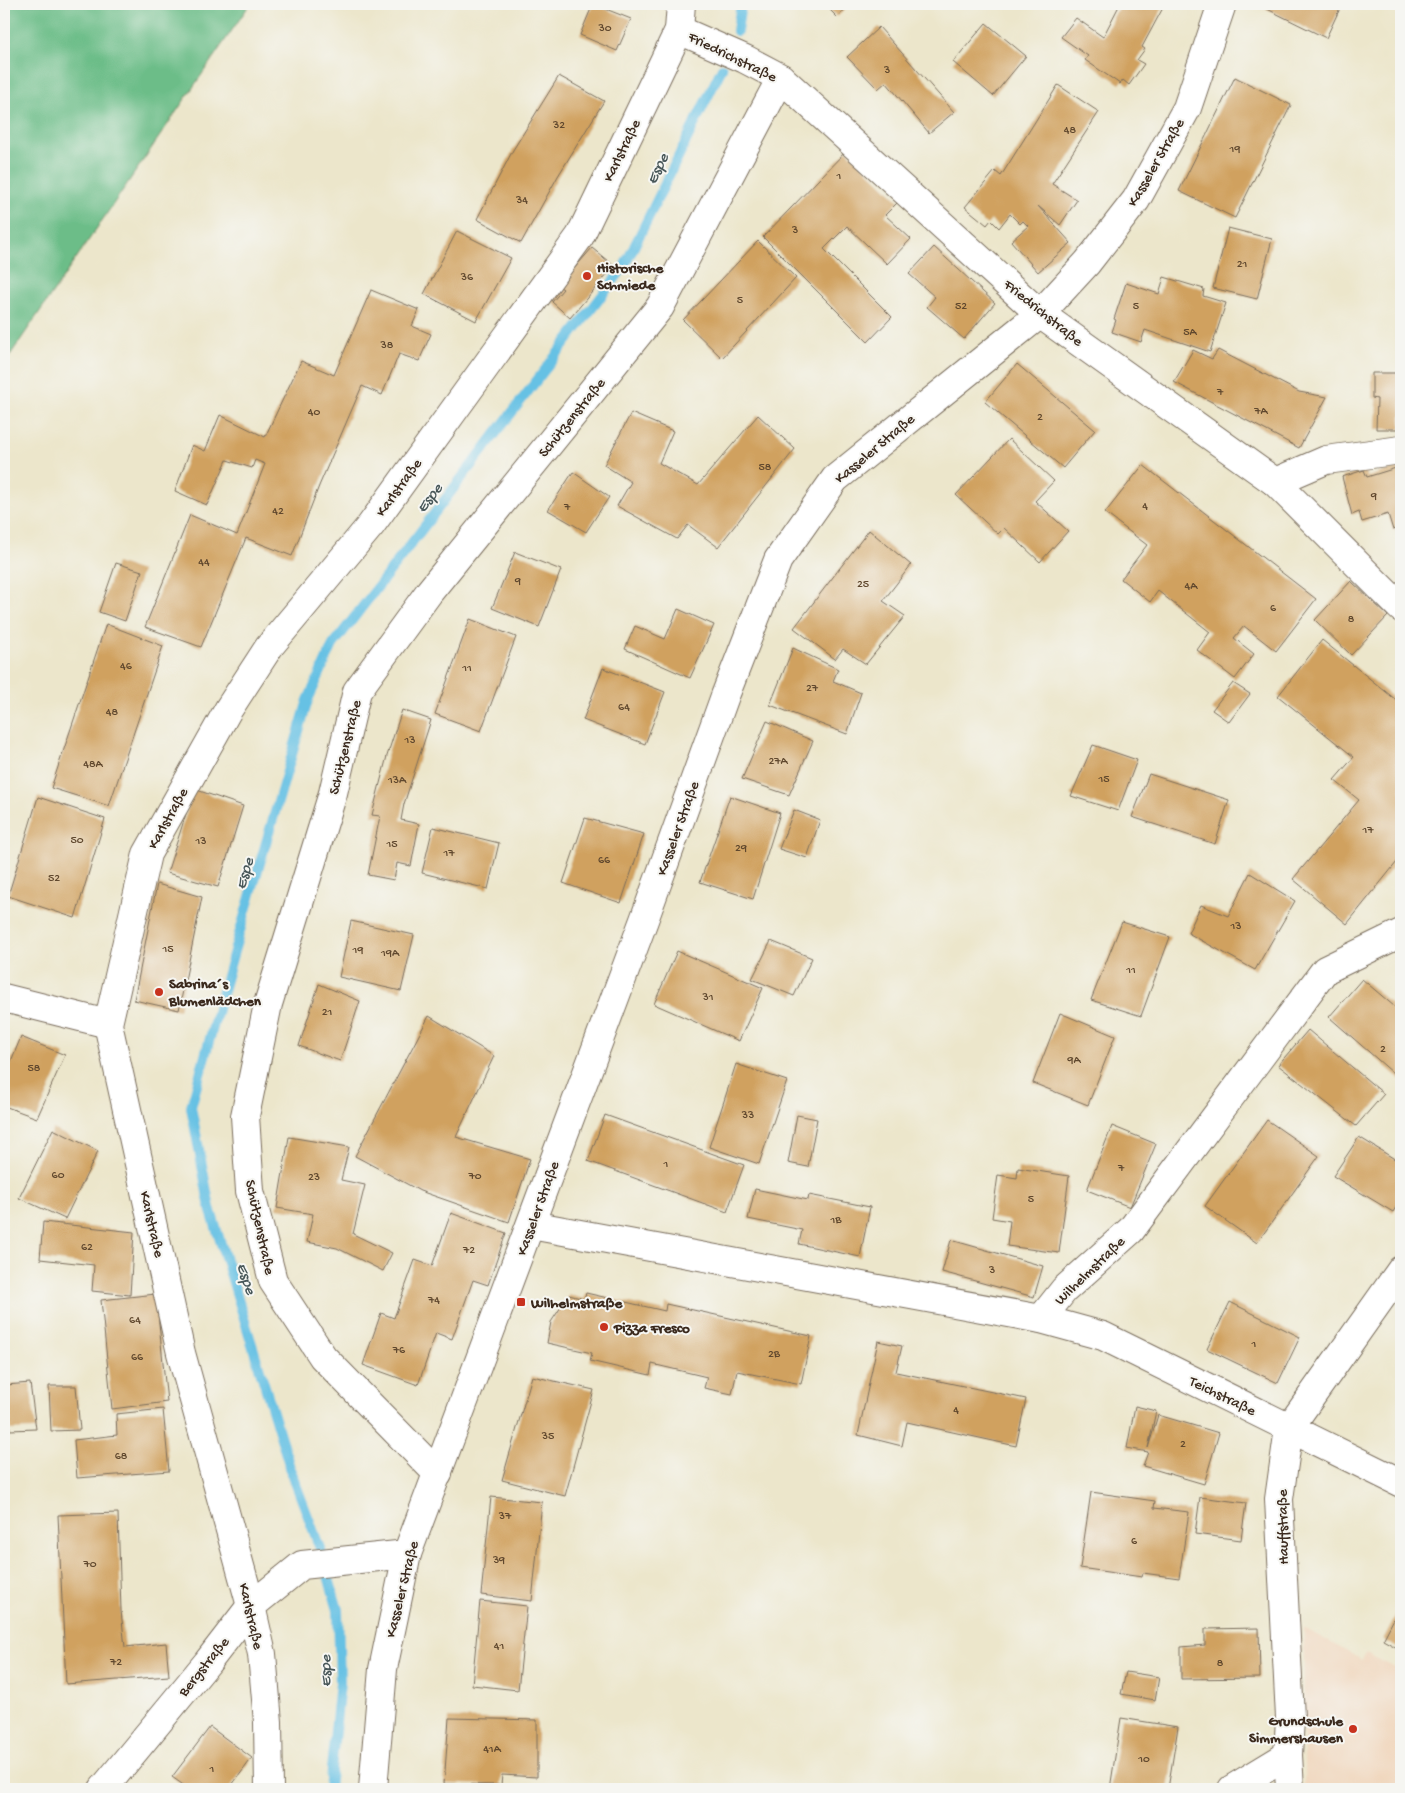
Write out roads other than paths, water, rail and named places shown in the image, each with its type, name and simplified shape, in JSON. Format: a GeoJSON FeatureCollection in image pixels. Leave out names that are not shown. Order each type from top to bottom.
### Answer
{"type":"FeatureCollection","features":[{"type":"Feature","properties":{"kind":"street","name":"Kasseler Straße"},"geometry":{"type":"LineString","coordinates":[[373,1789],[382,1669],[407,1554],[725,696],[778,560],[835,479],[1040,314],[1087,263],[1136,200],[1187,108],[1222,4]]}},
{"type":"Feature","properties":{"kind":"street","name":"Friedrichstraße"},"geometry":{"type":"LineString","coordinates":[[680,17],[717,46],[781,78],[1040,314],[1275,482],[1401,608]]}},
{"type":"Feature","properties":{"kind":"street","name":"Karlstraße"},"geometry":{"type":"LineString","coordinates":[[269,1789],[268,1722],[262,1654],[251,1606],[181,1353],[108,1024],[147,854],[228,710],[269,647],[371,525],[580,236],[680,17]]}},
{"type":"Feature","properties":{"kind":"street","name":"Schützenstraße"},"geometry":{"type":"LineString","coordinates":[[438,1474],[323,1357],[273,1281],[250,1191],[245,1116],[268,1004],[333,793],[358,691],[430,591],[660,307],[781,78]]}},
{"type":"Feature","properties":{"kind":"street"},"geometry":{"type":"LineString","coordinates":[[1275,482],[1326,460],[1401,450]]}},
{"type":"Feature","properties":{"kind":"street","name":"Wilhelmstraße"},"geometry":{"type":"LineString","coordinates":[[1040,1319],[1064,1290],[1131,1230],[1325,970],[1401,933]]}},
{"type":"Feature","properties":{"kind":"street"},"geometry":{"type":"LineString","coordinates":[[4,998],[108,1024]]}},
{"type":"Feature","properties":{"kind":"street"},"geometry":{"type":"LineString","coordinates":[[530,1225],[1040,1319]]}},
{"type":"Feature","properties":{"kind":"street","name":"Hauffstraße"},"geometry":{"type":"LineString","coordinates":[[1290,1789],[1288,1755],[1290,1718],[1279,1499],[1289,1428],[1401,1270]]}},
{"type":"Feature","properties":{"kind":"street","name":"Teichstraße"},"geometry":{"type":"LineString","coordinates":[[1040,1319],[1103,1336],[1401,1483]]}},
{"type":"Feature","properties":{"kind":"street","name":"Bergstraße"},"geometry":{"type":"LineString","coordinates":[[103,1789],[207,1663],[251,1606],[302,1565],[407,1554]]}},
{"type":"Feature","properties":{"kind":"street"},"geometry":{"type":"LineString","coordinates":[[1232,1789],[1288,1755]]}},
{"type":"Feature","properties":{"kind":"waterway","name":"Espe"},"geometry":{"type":"LineString","coordinates":[[737,31],[741,4]]}},
{"type":"Feature","properties":{"kind":"waterway","name":"Espe"},"geometry":{"type":"LineString","coordinates":[[329,1789],[340,1683],[338,1610],[321,1551],[292,1474],[210,1208],[191,1107],[232,958],[308,700],[333,645],[624,267],[722,68]]}},
{"type":"Feature","properties":{"kind":"place","name":"Historische Schmiede"},"geometry":{"type":"Point","coordinates":[587,276]}},
{"type":"Feature","properties":{"kind":"place","name":"Sabrina´s Blumenlädchen"},"geometry":{"type":"Point","coordinates":[159,992]}},
{"type":"Feature","properties":{"kind":"place","name":"Wilhelmstraße"},"geometry":{"type":"Point","coordinates":[521,1302]}},
{"type":"Feature","properties":{"kind":"place","name":"Pizza Fresco"},"geometry":{"type":"Point","coordinates":[604,1327]}},
{"type":"Feature","properties":{"kind":"place","name":"Grundschule Simmershausen"},"geometry":{"type":"Point","coordinates":[1353,1729]}}]}
